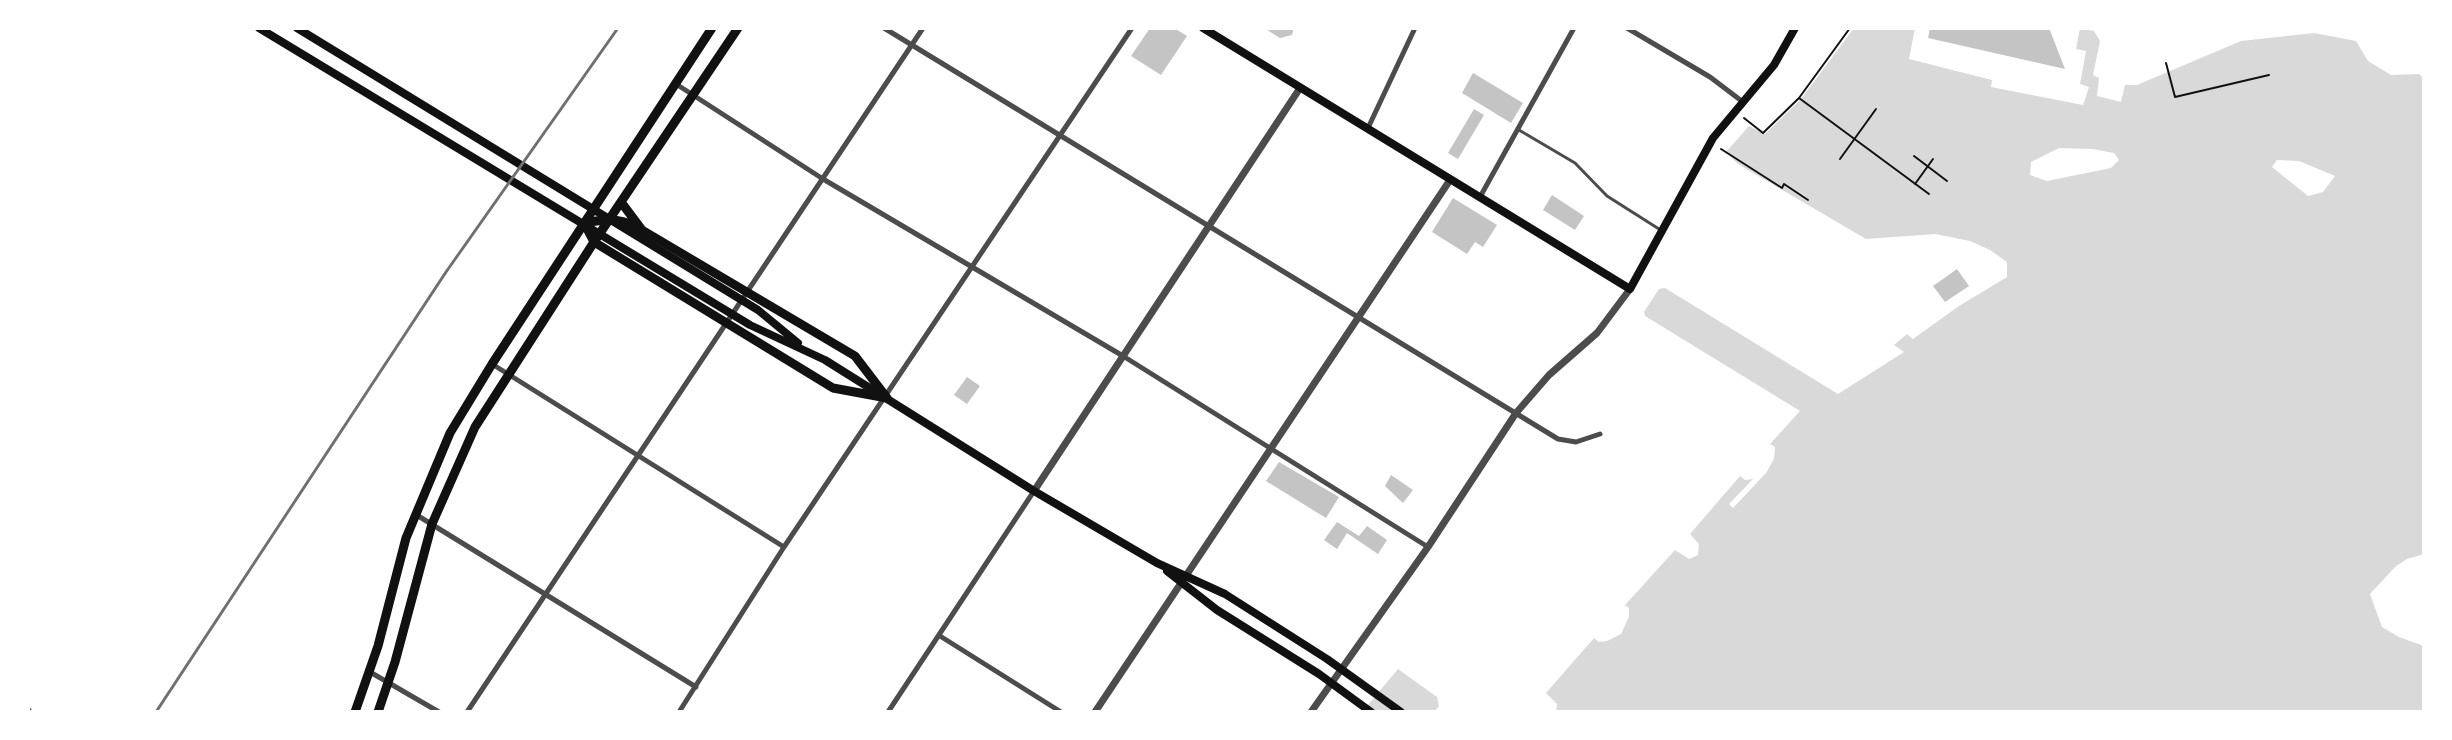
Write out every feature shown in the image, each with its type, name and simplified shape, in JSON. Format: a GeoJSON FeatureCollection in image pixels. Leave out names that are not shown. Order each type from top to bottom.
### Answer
{"type":"FeatureCollection","features":[{"type":"Feature","properties":{"kind":"main road"},"geometry":{"type":"LineString","coordinates":[[259,28],[750,325],[808,351],[1157,563],[1225,594],[1327,659],[1401,712]]}},
{"type":"Feature","properties":{"kind":"main road"},"geometry":{"type":"LineString","coordinates":[[297,28],[758,310],[808,351]]}},
{"type":"Feature","properties":{"kind":"main road"},"geometry":{"type":"LineString","coordinates":[[355,712],[370,672],[400,556],[450,433],[712,28]]}},
{"type":"Feature","properties":{"kind":"main road"},"geometry":{"type":"LineString","coordinates":[[378,712],[432,524],[465,447],[508,374],[594,242],[738,28]]}},
{"type":"Feature","properties":{"kind":"main road"},"geometry":{"type":"LineString","coordinates":[[1207,29],[1630,289],[1713,138],[1774,65],[1795,28]]}},
{"type":"Feature","properties":{"kind":"main road"},"geometry":{"type":"LineString","coordinates":[[621,202],[642,230]]}},
{"type":"Feature","properties":{"kind":"main road"},"geometry":{"type":"LineString","coordinates":[[584,223],[609,219],[642,230],[855,356],[887,398]]}},
{"type":"Feature","properties":{"kind":"main road"},"geometry":{"type":"LineString","coordinates":[[584,223],[594,242],[833,388],[887,398]]}},
{"type":"Feature","properties":{"kind":"main road"},"geometry":{"type":"LineString","coordinates":[[1157,563],[1217,610],[1307,666],[1371,712]]}},
{"type":"Feature","properties":{"kind":"street"},"geometry":{"type":"LineString","coordinates":[[884,28],[1558,439],[1576,442],[1600,434]]}},
{"type":"Feature","properties":{"kind":"street"},"geometry":{"type":"LineString","coordinates":[[467,712],[923,28]]}},
{"type":"Feature","properties":{"kind":"street"},"geometry":{"type":"LineString","coordinates":[[679,712],[784,547],[887,398],[1132,28]]}},
{"type":"Feature","properties":{"kind":"street"},"geometry":{"type":"LineString","coordinates":[[1367,129],[1415,28]]}},
{"type":"Feature","properties":{"kind":"street"},"geometry":{"type":"LineString","coordinates":[[1480,197],[1574,28]]}},
{"type":"Feature","properties":{"kind":"street"},"geometry":{"type":"LineString","coordinates":[[1627,28],[1710,77],[1743,102]]}},
{"type":"Feature","properties":{"kind":"street"},"geometry":{"type":"LineString","coordinates":[[675,83],[823,179],[1123,356],[1428,547]]}},
{"type":"Feature","properties":{"kind":"street"},"geometry":{"type":"LineString","coordinates":[[888,712],[1300,88]]}},
{"type":"Feature","properties":{"kind":"street"},"geometry":{"type":"LineString","coordinates":[[1095,712],[1450,180]]}},
{"type":"Feature","properties":{"kind":"street"},"geometry":{"type":"LineString","coordinates":[[1311,712],[1428,547],[1516,413],[1549,375],[1597,333],[1630,289]]}},
{"type":"Feature","properties":{"kind":"street"},"geometry":{"type":"LineString","coordinates":[[492,364],[784,547]]}},
{"type":"Feature","properties":{"kind":"street"},"geometry":{"type":"LineString","coordinates":[[415,514],[548,593],[696,687]]}},
{"type":"Feature","properties":{"kind":"street"},"geometry":{"type":"LineString","coordinates":[[940,635],[1061,712]]}},
{"type":"Feature","properties":{"kind":"street"},"geometry":{"type":"LineString","coordinates":[[370,672],[439,712]]}},
{"type":"Feature","properties":{"kind":"lane"},"geometry":{"type":"LineString","coordinates":[[1518,129],[1575,163],[1607,196],[1662,231]]}},
{"type":"Feature","properties":{"kind":"path"},"geometry":{"type":"LineString","coordinates":[[1744,118],[1763,133],[1799,98],[1850,28]]}},
{"type":"Feature","properties":{"kind":"path"},"geometry":{"type":"LineString","coordinates":[[2166,63],[2175,97],[2269,75]]}},
{"type":"Feature","properties":{"kind":"path"},"geometry":{"type":"LineString","coordinates":[[1799,98],[1929,194]]}},
{"type":"Feature","properties":{"kind":"path"},"geometry":{"type":"LineString","coordinates":[[1840,159],[1876,109]]}},
{"type":"Feature","properties":{"kind":"path"},"geometry":{"type":"LineString","coordinates":[[1721,149],[1782,188],[1784,184],[1808,200]]}},
{"type":"Feature","properties":{"kind":"path"},"geometry":{"type":"LineString","coordinates":[[1914,156],[1947,181]]}},
{"type":"Feature","properties":{"kind":"path"},"geometry":{"type":"LineString","coordinates":[[1915,184],[1933,159]]}},
{"type":"Feature","properties":{"kind":"shaded area"},"geometry":{"type":"Polygon","coordinates":[[[1854,28],[1915,28],[1909,59],[1992,80],[1991,87],[2083,105],[2089,87],[2080,84],[2086,51],[2076,49],[2080,28],[2094,31],[2100,41],[2093,75],[2099,78],[2097,96],[2121,102],[2125,85],[2137,85],[2241,41],[2314,33],[2356,41],[2368,61],[2391,75],[2419,74],[2424,79],[2424,554],[2396,566],[2370,594],[2382,627],[2424,646],[2424,712],[1556,712],[1557,704],[1546,693],[1594,638],[1599,642],[1607,641],[1621,634],[1629,617],[1629,608],[1625,605],[1675,550],[1689,559],[1698,555],[1699,544],[1690,534],[1740,476],[1745,480],[1753,479],[1729,504],[1733,508],[1766,473],[1774,459],[1775,447],[1770,444],[1800,411],[1645,316],[1644,312],[1659,289],[1665,288],[1838,394],[1904,352],[1894,345],[1907,334],[1913,339],[2007,277],[2007,262],[1970,241],[1935,234],[1866,239],[1738,164],[1726,152],[1749,126],[1765,134],[1801,99],[1854,28]],[[2059,148],[2031,162],[2030,175],[2047,181],[2111,168],[2119,160],[2114,153],[2059,148]],[[2277,160],[2272,167],[2308,196],[2323,192],[2335,176],[2299,161],[2277,160]]]}},
{"type":"Feature","properties":{"kind":"shaded area"},"geometry":{"type":"Polygon","coordinates":[[[1398,669],[1437,697],[1439,706],[1434,712],[1362,712],[1398,669]]]}},
{"type":"Feature","properties":{"kind":"building"},"geometry":{"type":"Polygon","coordinates":[[[1150,28],[1174,28],[1187,36],[1161,75],[1131,56],[1150,28]]]}},
{"type":"Feature","properties":{"kind":"building"},"geometry":{"type":"Polygon","coordinates":[[[1264,28],[1294,28],[1292,35],[1280,38],[1264,28]]]}},
{"type":"Feature","properties":{"kind":"building"},"geometry":{"type":"Polygon","coordinates":[[[1930,28],[2049,28],[2065,69],[1928,38],[1930,28]]]}},
{"type":"Feature","properties":{"kind":"building"},"geometry":{"type":"Polygon","coordinates":[[[1473,73],[1523,103],[1511,123],[1462,93],[1473,73]]]}},
{"type":"Feature","properties":{"kind":"building"},"geometry":{"type":"Polygon","coordinates":[[[1474,109],[1484,115],[1458,159],[1448,153],[1474,109]]]}},
{"type":"Feature","properties":{"kind":"building"},"geometry":{"type":"Polygon","coordinates":[[[1552,195],[1584,216],[1575,230],[1543,210],[1552,195]]]}},
{"type":"Feature","properties":{"kind":"building"},"geometry":{"type":"Polygon","coordinates":[[[1453,198],[1497,225],[1483,247],[1475,242],[1467,254],[1432,232],[1453,198]]]}},
{"type":"Feature","properties":{"kind":"building"},"geometry":{"type":"Polygon","coordinates":[[[1957,269],[1969,286],[1945,302],[1933,286],[1957,269]]]}},
{"type":"Feature","properties":{"kind":"building"},"geometry":{"type":"Polygon","coordinates":[[[967,377],[980,386],[967,404],[954,395],[967,377]]]}},
{"type":"Feature","properties":{"kind":"building"},"geometry":{"type":"Polygon","coordinates":[[[1279,462],[1339,497],[1326,518],[1266,481],[1279,462]]]}},
{"type":"Feature","properties":{"kind":"building"},"geometry":{"type":"Polygon","coordinates":[[[1391,475],[1413,490],[1403,503],[1385,486],[1391,475]]]}},
{"type":"Feature","properties":{"kind":"building"},"geometry":{"type":"Polygon","coordinates":[[[1337,522],[1359,536],[1367,526],[1387,540],[1378,554],[1347,533],[1337,549],[1324,540],[1337,522]]]}},
{"type":"Feature","properties":{"kind":"railway"},"geometry":{"type":"LineString","coordinates":[[156,712],[446,272],[618,28]]}}]}
